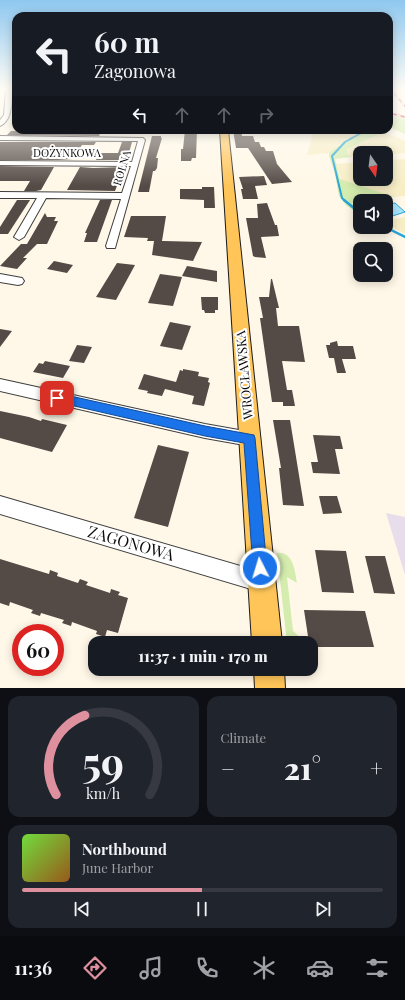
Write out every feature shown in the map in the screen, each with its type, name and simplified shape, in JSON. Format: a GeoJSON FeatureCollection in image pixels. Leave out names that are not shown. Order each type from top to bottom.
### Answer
{"type":"FeatureCollection","features":[{"type":"Feature","properties":{"kind":"main road","name":"WROCŁAWSKA"},"geometry":{"type":"LineString","coordinates":[[224,134],[266,636]]}},
{"type":"Feature","properties":{"kind":"main road"},"geometry":{"type":"LineString","coordinates":[[269,676],[270,688]]}},
{"type":"Feature","properties":{"kind":"street","name":"ROLNA"},"geometry":{"type":"LineString","coordinates":[[0,138],[138,138],[142,140],[111,246]]}},
{"type":"Feature","properties":{"kind":"street","name":"DOŻYNKOWA"},"geometry":{"type":"LineString","coordinates":[[0,163],[134,164]]}},
{"type":"Feature","properties":{"kind":"street"},"geometry":{"type":"LineString","coordinates":[[0,195],[125,196]]}},
{"type":"Feature","properties":{"kind":"street"},"geometry":{"type":"LineString","coordinates":[[19,237],[43,195]]}},
{"type":"Feature","properties":{"kind":"street"},"geometry":{"type":"LineString","coordinates":[[0,278],[18,281]]}},
{"type":"Feature","properties":{"kind":"street"},"geometry":{"type":"LineString","coordinates":[[0,385],[205,431],[250,438]]}},
{"type":"Feature","properties":{"kind":"street","name":"ZAGONOWA"},"geometry":{"type":"LineString","coordinates":[[0,505],[262,582]]}},
{"type":"Feature","properties":{"kind":"shaded area"},"geometry":{"type":"Polygon","coordinates":[[[313,134],[358,134],[329,153],[307,155],[313,134]]]}},
{"type":"Feature","properties":{"kind":"shaded area"},"geometry":{"type":"Polygon","coordinates":[[[380,134],[389,134],[405,141],[405,153],[393,154],[393,146],[354,146],[380,134]]]}},
{"type":"Feature","properties":{"kind":"shaded area"},"geometry":{"type":"Polygon","coordinates":[[[353,146],[353,157],[347,154],[347,149],[353,146]]]}},
{"type":"Feature","properties":{"kind":"shaded area"},"geometry":{"type":"Polygon","coordinates":[[[405,159],[405,196],[394,197],[393,194],[384,194],[358,186],[393,186],[393,160],[405,159]]]}},
{"type":"Feature","properties":{"kind":"shaded area"},"geometry":{"type":"Polygon","coordinates":[[[353,163],[353,184],[342,181],[336,164],[353,163]]]}},
{"type":"Feature","properties":{"kind":"shaded area"},"geometry":{"type":"Polygon","coordinates":[[[405,217],[405,234],[393,228],[393,220],[405,217]]]}},
{"type":"Feature","properties":{"kind":"shaded area"},"geometry":{"type":"Polygon","coordinates":[[[386,513],[405,517],[405,575],[386,513]]]}},
{"type":"Feature","properties":{"kind":"green space"},"geometry":{"type":"Polygon","coordinates":[[[393,122],[405,122],[405,134],[393,129],[393,122]]]}},
{"type":"Feature","properties":{"kind":"green space"},"geometry":{"type":"Polygon","coordinates":[[[358,134],[380,134],[347,149],[347,154],[351,157],[335,159],[340,179],[353,183],[353,186],[361,186],[385,194],[353,194],[353,203],[351,203],[353,205],[353,210],[346,205],[339,196],[329,153],[358,134]]]}},
{"type":"Feature","properties":{"kind":"green space"},"geometry":{"type":"Polygon","coordinates":[[[277,553],[282,553],[290,558],[297,583],[287,577],[293,631],[299,636],[286,636],[277,553]]]}},
{"type":"Feature","properties":{"kind":"water"},"geometry":{"type":"Polygon","coordinates":[[[393,203],[395,203],[405,212],[393,216],[393,203]]]}},
{"type":"Feature","properties":{"kind":"building"},"geometry":{"type":"Polygon","coordinates":[[[11,131],[12,134],[100,134],[99,136],[7,135],[11,131]]]}},
{"type":"Feature","properties":{"kind":"building"},"geometry":{"type":"Polygon","coordinates":[[[185,134],[197,134],[196,158],[192,158],[191,161],[181,161],[181,149],[183,149],[185,134]]]}},
{"type":"Feature","properties":{"kind":"building"},"geometry":{"type":"Polygon","coordinates":[[[234,134],[253,136],[255,142],[259,142],[261,147],[264,147],[266,151],[273,151],[277,164],[292,182],[272,184],[248,148],[236,148],[234,134]]]}},
{"type":"Feature","properties":{"kind":"building"},"geometry":{"type":"Polygon","coordinates":[[[152,136],[161,136],[162,138],[156,158],[158,158],[157,168],[153,171],[149,192],[138,192],[152,136]]]}},
{"type":"Feature","properties":{"kind":"building"},"geometry":{"type":"Polygon","coordinates":[[[0,142],[96,142],[94,145],[82,145],[73,159],[0,160],[0,142]]]}},
{"type":"Feature","properties":{"kind":"building"},"geometry":{"type":"Polygon","coordinates":[[[122,142],[132,142],[127,160],[96,160],[99,153],[118,153],[122,142]]]}},
{"type":"Feature","properties":{"kind":"building"},"geometry":{"type":"Polygon","coordinates":[[[0,166],[54,167],[41,190],[24,191],[30,181],[0,181],[0,166]]]}},
{"type":"Feature","properties":{"kind":"building"},"geometry":{"type":"Polygon","coordinates":[[[80,167],[124,167],[115,191],[67,190],[80,167]]]}},
{"type":"Feature","properties":{"kind":"building"},"geometry":{"type":"Polygon","coordinates":[[[264,176],[267,185],[255,186],[258,199],[243,199],[241,189],[243,189],[239,177],[264,176]]]}},
{"type":"Feature","properties":{"kind":"building"},"geometry":{"type":"Polygon","coordinates":[[[202,187],[214,187],[215,208],[204,208],[204,200],[180,199],[180,189],[202,189],[202,187]]]}},
{"type":"Feature","properties":{"kind":"building"},"geometry":{"type":"Polygon","coordinates":[[[17,200],[30,200],[8,234],[0,234],[0,227],[17,200]]]}},
{"type":"Feature","properties":{"kind":"building"},"geometry":{"type":"Polygon","coordinates":[[[100,200],[112,200],[97,242],[84,242],[87,233],[85,233],[100,200]]]}},
{"type":"Feature","properties":{"kind":"building"},"geometry":{"type":"Polygon","coordinates":[[[267,203],[275,225],[277,225],[279,236],[261,237],[266,258],[255,257],[253,256],[246,218],[258,218],[257,204],[267,203]]]}},
{"type":"Feature","properties":{"kind":"building"},"geometry":{"type":"Polygon","coordinates":[[[45,213],[47,217],[56,217],[54,221],[58,221],[47,244],[37,244],[23,258],[27,258],[17,269],[0,266],[21,244],[27,244],[45,213]]]}},
{"type":"Feature","properties":{"kind":"building"},"geometry":{"type":"Polygon","coordinates":[[[131,216],[166,216],[162,241],[202,242],[193,261],[152,255],[154,241],[147,241],[148,238],[124,237],[131,216]]]}},
{"type":"Feature","properties":{"kind":"building"},"geometry":{"type":"Polygon","coordinates":[[[54,261],[73,265],[67,273],[47,269],[54,261]]]}},
{"type":"Feature","properties":{"kind":"building"},"geometry":{"type":"Polygon","coordinates":[[[117,263],[135,265],[116,300],[96,297],[117,263]]]}},
{"type":"Feature","properties":{"kind":"building"},"geometry":{"type":"Polygon","coordinates":[[[187,266],[217,271],[217,282],[182,276],[187,266]]]}},
{"type":"Feature","properties":{"kind":"building"},"geometry":{"type":"Polygon","coordinates":[[[160,274],[182,277],[173,306],[148,303],[160,274]]]}},
{"type":"Feature","properties":{"kind":"building"},"geometry":{"type":"Polygon","coordinates":[[[271,279],[279,308],[276,308],[278,326],[299,326],[305,362],[282,361],[287,390],[292,390],[295,406],[283,406],[283,402],[272,402],[260,318],[263,318],[259,297],[269,297],[271,279]]]}},
{"type":"Feature","properties":{"kind":"building"},"geometry":{"type":"Polygon","coordinates":[[[201,297],[218,297],[218,310],[215,310],[215,313],[205,313],[204,310],[202,310],[201,297]]]}},
{"type":"Feature","properties":{"kind":"building"},"geometry":{"type":"Polygon","coordinates":[[[170,322],[191,326],[182,350],[160,346],[170,322]]]}},
{"type":"Feature","properties":{"kind":"building"},"geometry":{"type":"Polygon","coordinates":[[[0,329],[12,331],[0,347],[0,329]]]}},
{"type":"Feature","properties":{"kind":"building"},"geometry":{"type":"Polygon","coordinates":[[[337,341],[338,346],[353,346],[356,359],[342,359],[346,373],[337,373],[334,358],[329,358],[326,345],[330,345],[330,343],[337,341]]]}},
{"type":"Feature","properties":{"kind":"building"},"geometry":{"type":"Polygon","coordinates":[[[77,345],[92,347],[84,363],[69,361],[77,345]]]}},
{"type":"Feature","properties":{"kind":"building"},"geometry":{"type":"Polygon","coordinates":[[[45,361],[70,366],[63,378],[33,372],[39,363],[43,364],[45,361]]]}},
{"type":"Feature","properties":{"kind":"building"},"geometry":{"type":"Polygon","coordinates":[[[183,369],[199,372],[198,376],[209,378],[208,382],[210,383],[204,406],[192,404],[194,396],[165,389],[162,396],[147,393],[148,391],[138,389],[144,374],[176,382],[180,370],[183,371],[183,369]]]}},
{"type":"Feature","properties":{"kind":"building"},"geometry":{"type":"Polygon","coordinates":[[[0,411],[41,421],[42,419],[67,425],[52,452],[0,438],[0,411]]]}},
{"type":"Feature","properties":{"kind":"building"},"geometry":{"type":"Polygon","coordinates":[[[273,420],[290,420],[304,506],[283,505],[279,468],[281,468],[273,420]]]}},
{"type":"Feature","properties":{"kind":"building"},"geometry":{"type":"Polygon","coordinates":[[[313,435],[340,436],[343,449],[335,449],[340,474],[313,473],[311,462],[318,462],[313,435]]]}},
{"type":"Feature","properties":{"kind":"building"},"geometry":{"type":"Polygon","coordinates":[[[158,445],[189,452],[168,527],[134,518],[158,445]]]}},
{"type":"Feature","properties":{"kind":"building"},"geometry":{"type":"Polygon","coordinates":[[[319,496],[337,496],[342,513],[323,514],[319,496]]]}},
{"type":"Feature","properties":{"kind":"building"},"geometry":{"type":"Polygon","coordinates":[[[315,550],[346,551],[354,593],[322,592],[315,550]]]}},
{"type":"Feature","properties":{"kind":"building"},"geometry":{"type":"Polygon","coordinates":[[[365,556],[385,556],[395,594],[374,593],[365,556]]]}},
{"type":"Feature","properties":{"kind":"building"},"geometry":{"type":"Polygon","coordinates":[[[0,559],[49,574],[50,570],[58,573],[57,576],[78,583],[80,579],[88,582],[86,585],[110,593],[111,589],[120,592],[118,595],[128,598],[118,633],[107,630],[105,636],[96,634],[97,631],[72,622],[71,626],[62,623],[64,620],[41,613],[40,616],[31,613],[33,610],[10,602],[9,606],[0,603],[0,559]]]}},
{"type":"Feature","properties":{"kind":"building"},"geometry":{"type":"Polygon","coordinates":[[[304,610],[365,611],[374,647],[318,647],[318,636],[308,636],[304,610]]]}},
{"type":"Feature","properties":{"kind":"waterway"},"geometry":{"type":"LineString","coordinates":[[350,139],[359,134]]}},
{"type":"Feature","properties":{"kind":"waterway"},"geometry":{"type":"LineString","coordinates":[[344,200],[342,198],[332,156],[345,142],[352,138]]}},
{"type":"Feature","properties":{"kind":"waterway"},"geometry":{"type":"LineString","coordinates":[[344,200],[353,207]]}},
{"type":"Feature","properties":{"kind":"waterway"},"geometry":{"type":"LineString","coordinates":[[393,231],[405,237]]}},
{"type":"Feature","properties":{"kind":"route"},"geometry":{"type":"LineString","coordinates":[[57,398],[205,431],[239,438],[250,438],[260,568]]}}]}
